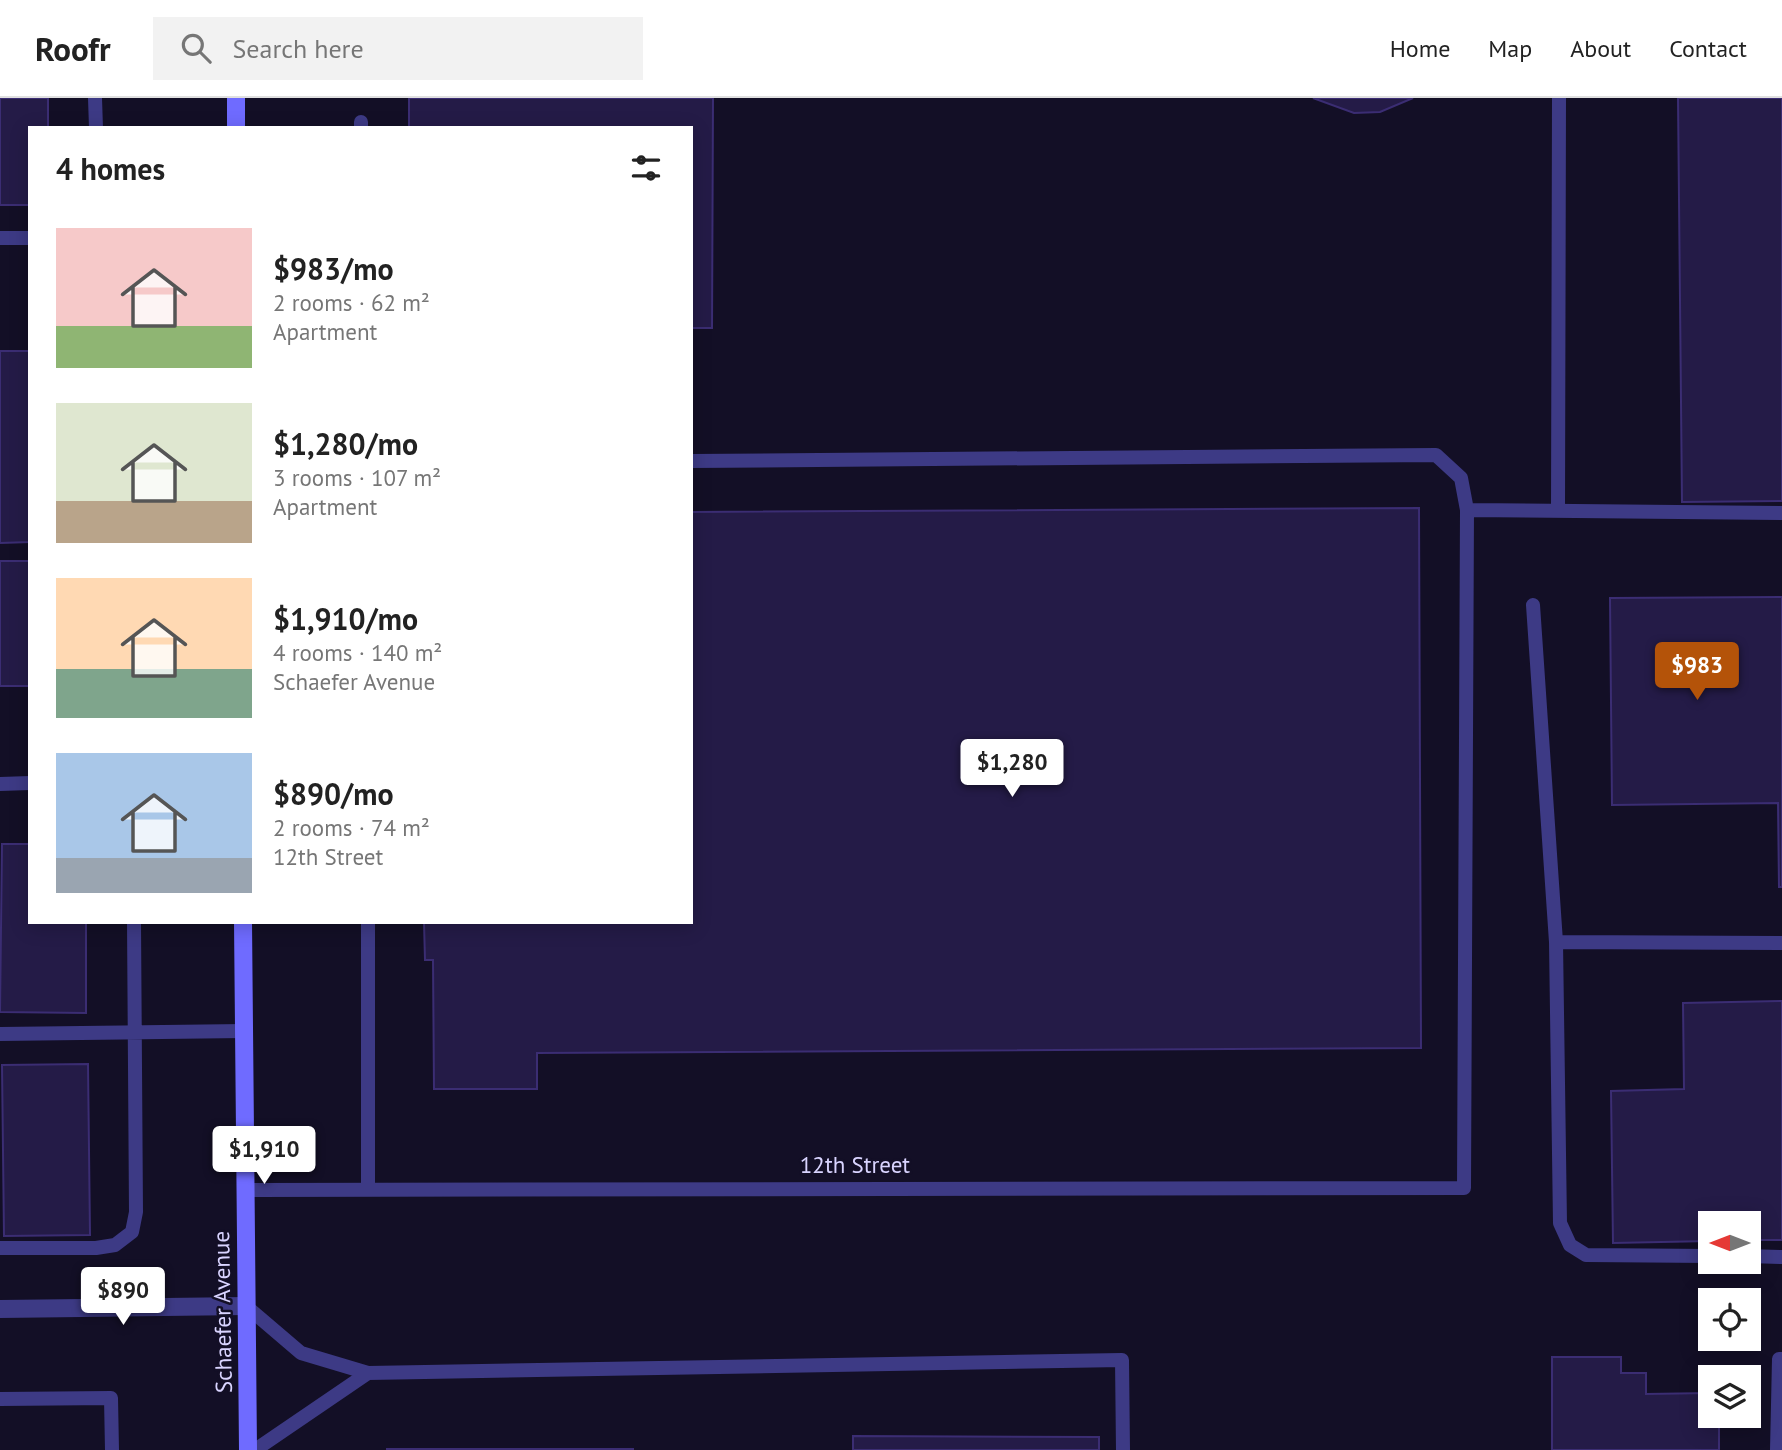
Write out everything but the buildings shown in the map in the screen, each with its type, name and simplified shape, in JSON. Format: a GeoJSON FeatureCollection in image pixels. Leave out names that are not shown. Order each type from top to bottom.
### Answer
{"type":"FeatureCollection","features":[{"type":"Feature","properties":{"kind":"street"},"geometry":{"type":"LineString","coordinates":[[236,98],[236,126]]}},
{"type":"Feature","properties":{"kind":"street","name":"Schaefer Avenue"},"geometry":{"type":"LineString","coordinates":[[243,924],[248,1450]]}},
{"type":"Feature","properties":{"kind":"street"},"geometry":{"type":"LineString","coordinates":[[0,1309],[246,1306]]}},
{"type":"Feature","properties":{"kind":"lane"},"geometry":{"type":"LineString","coordinates":[[95,98],[96,126]]}},
{"type":"Feature","properties":{"kind":"lane"},"geometry":{"type":"LineString","coordinates":[[1558,511],[1559,98]]}},
{"type":"Feature","properties":{"kind":"lane"},"geometry":{"type":"LineString","coordinates":[[0,238],[28,238]]}},
{"type":"Feature","properties":{"kind":"lane"},"geometry":{"type":"LineString","coordinates":[[693,461],[1436,455],[1461,478],[1467,510],[1782,513]]}},
{"type":"Feature","properties":{"kind":"lane","name":"12th Street"},"geometry":{"type":"LineString","coordinates":[[245,1190],[1464,1188],[1467,510]]}},
{"type":"Feature","properties":{"kind":"lane"},"geometry":{"type":"LineString","coordinates":[[1533,605],[1556,942],[1560,1223],[1570,1245],[1586,1255],[1698,1256]]}},
{"type":"Feature","properties":{"kind":"lane"},"geometry":{"type":"LineString","coordinates":[[0,784],[28,783]]}},
{"type":"Feature","properties":{"kind":"lane"},"geometry":{"type":"LineString","coordinates":[[0,1248],[96,1248],[115,1245],[132,1232],[136,1212],[134,924]]}},
{"type":"Feature","properties":{"kind":"lane"},"geometry":{"type":"LineString","coordinates":[[368,924],[368,1190]]}},
{"type":"Feature","properties":{"kind":"lane"},"geometry":{"type":"LineString","coordinates":[[1556,942],[1782,943]]}},
{"type":"Feature","properties":{"kind":"lane"},"geometry":{"type":"LineString","coordinates":[[0,1034],[244,1031]]}},
{"type":"Feature","properties":{"kind":"lane"},"geometry":{"type":"LineString","coordinates":[[1761,1256],[1782,1257]]}},
{"type":"Feature","properties":{"kind":"lane"},"geometry":{"type":"LineString","coordinates":[[246,1306],[301,1353],[368,1373],[1122,1360],[1123,1450]]}},
{"type":"Feature","properties":{"kind":"lane"},"geometry":{"type":"LineString","coordinates":[[1777,1450],[1779,1359],[1782,1359]]}},
{"type":"Feature","properties":{"kind":"lane"},"geometry":{"type":"LineString","coordinates":[[255,1450],[368,1373]]}},
{"type":"Feature","properties":{"kind":"lane"},"geometry":{"type":"LineString","coordinates":[[0,1399],[111,1398],[112,1450]]}}]}
